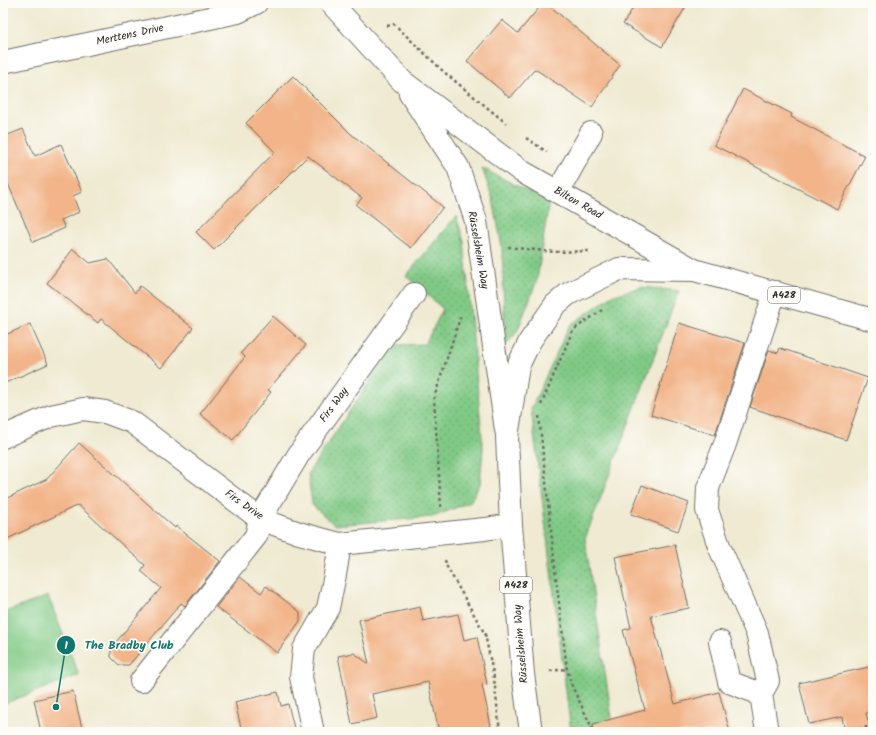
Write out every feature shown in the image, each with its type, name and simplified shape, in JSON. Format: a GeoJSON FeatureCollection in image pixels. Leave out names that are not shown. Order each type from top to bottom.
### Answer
{"type":"FeatureCollection","features":[{"type":"Feature","properties":{"kind":"main road","name":"Merttens Drive"},"geometry":{"type":"LineString","coordinates":[[3,62],[238,12],[256,3]]}},
{"type":"Feature","properties":{"kind":"main road","name":"Bilton Road"},"geometry":{"type":"LineString","coordinates":[[331,3],[402,81],[521,171],[694,270],[873,320]]}},
{"type":"Feature","properties":{"kind":"main road","name":"Rüsselsheim Way"},"geometry":{"type":"LineString","coordinates":[[402,81],[458,167],[476,221],[507,437],[511,525],[523,674],[531,732]]}},
{"type":"Feature","properties":{"kind":"main road"},"geometry":{"type":"LineString","coordinates":[[558,192],[592,133]]}},
{"type":"Feature","properties":{"kind":"main road","name":"Rüsselsheim Way"},"geometry":{"type":"LineString","coordinates":[[507,437],[518,366],[530,341],[555,305],[568,294],[619,270],[694,270]]}},
{"type":"Feature","properties":{"kind":"main road"},"geometry":{"type":"LineString","coordinates":[[767,732],[761,694],[768,681],[757,632],[719,546],[707,510],[708,488],[725,444],[775,292]]}},
{"type":"Feature","properties":{"kind":"main road","name":"Firs Way"},"geometry":{"type":"LineString","coordinates":[[141,680],[256,536],[260,518],[299,454],[414,294]]}},
{"type":"Feature","properties":{"kind":"main road","name":"Firs Drive"},"geometry":{"type":"LineString","coordinates":[[3,437],[52,416],[83,409],[105,412],[132,422],[260,518],[299,533],[340,544],[511,525]]}},
{"type":"Feature","properties":{"kind":"main road"},"geometry":{"type":"LineString","coordinates":[[313,732],[301,677],[304,648],[328,608],[340,544]]}},
{"type":"Feature","properties":{"kind":"main road"},"geometry":{"type":"LineString","coordinates":[[720,642],[729,682],[761,694]]}},
{"type":"Feature","properties":{"kind":"path"},"geometry":{"type":"LineString","coordinates":[[479,248],[502,247],[554,252],[594,251],[608,305],[573,330],[539,410],[567,669],[572,686],[594,732]]}},
{"type":"Feature","properties":{"kind":"path"},"geometry":{"type":"LineString","coordinates":[[462,311],[434,398],[446,567],[485,634],[494,678],[500,732]]}},
{"type":"Feature","properties":{"kind":"path"},"geometry":{"type":"LineString","coordinates":[[841,732],[873,726]]}},
{"type":"Feature","properties":{"kind":"green space"},"geometry":{"type":"Polygon","coordinates":[[[482,168],[549,202],[537,280],[517,332],[505,346],[502,247],[493,200],[482,168]]]}},
{"type":"Feature","properties":{"kind":"green space"},"geometry":{"type":"Polygon","coordinates":[[[456,216],[464,241],[483,448],[480,484],[470,502],[433,517],[335,525],[312,505],[308,473],[394,345],[425,344],[443,309],[406,276],[456,216]]]}},
{"type":"Feature","properties":{"kind":"green space"},"geometry":{"type":"Polygon","coordinates":[[[641,287],[679,291],[585,539],[614,732],[571,732],[531,409],[569,326],[611,296],[641,287]]]}},
{"type":"Feature","properties":{"kind":"green space"},"geometry":{"type":"Polygon","coordinates":[[[48,596],[79,675],[3,704],[3,613],[48,596]]]}},
{"type":"Feature","properties":{"kind":"building"},"geometry":{"type":"Polygon","coordinates":[[[543,3],[546,3],[620,65],[592,107],[535,69],[510,98],[467,61],[502,20],[518,33],[543,3]]]}},
{"type":"Feature","properties":{"kind":"building"},"geometry":{"type":"Polygon","coordinates":[[[636,3],[688,3],[662,47],[623,24],[636,3]]]}},
{"type":"Feature","properties":{"kind":"building"},"geometry":{"type":"Polygon","coordinates":[[[293,76],[351,134],[443,207],[411,248],[356,205],[362,198],[308,156],[214,250],[196,232],[275,152],[246,123],[293,76]]]}},
{"type":"Feature","properties":{"kind":"building"},"geometry":{"type":"Polygon","coordinates":[[[743,89],[792,114],[791,117],[865,156],[837,209],[714,145],[743,89]]]}},
{"type":"Feature","properties":{"kind":"building"},"geometry":{"type":"Polygon","coordinates":[[[23,129],[35,156],[61,144],[82,192],[73,196],[79,212],[61,220],[65,228],[33,242],[3,172],[3,137],[23,129]]]}},
{"type":"Feature","properties":{"kind":"building"},"geometry":{"type":"Polygon","coordinates":[[[73,249],[90,263],[108,259],[135,293],[140,286],[193,328],[161,368],[101,319],[98,323],[47,283],[73,249]]]}},
{"type":"Feature","properties":{"kind":"building"},"geometry":{"type":"Polygon","coordinates":[[[273,316],[306,345],[268,390],[271,392],[233,440],[200,414],[245,357],[241,353],[273,316]]]}},
{"type":"Feature","properties":{"kind":"building"},"geometry":{"type":"Polygon","coordinates":[[[679,323],[745,343],[715,435],[651,415],[679,323]]]}},
{"type":"Feature","properties":{"kind":"building"},"geometry":{"type":"Polygon","coordinates":[[[30,324],[48,364],[3,384],[3,336],[30,324]]]}},
{"type":"Feature","properties":{"kind":"building"},"geometry":{"type":"Polygon","coordinates":[[[780,348],[868,378],[846,440],[750,407],[769,350],[778,353],[780,348]]]}},
{"type":"Feature","properties":{"kind":"building"},"geometry":{"type":"Polygon","coordinates":[[[79,443],[175,528],[176,526],[220,561],[185,606],[181,603],[129,665],[119,665],[111,657],[111,648],[161,588],[141,571],[145,565],[78,505],[3,541],[3,500],[47,479],[79,443]]]}},
{"type":"Feature","properties":{"kind":"building"},"geometry":{"type":"Polygon","coordinates":[[[642,485],[689,503],[678,531],[631,514],[642,485]]]}},
{"type":"Feature","properties":{"kind":"building"},"geometry":{"type":"Polygon","coordinates":[[[675,545],[689,608],[651,616],[675,704],[719,692],[730,732],[594,732],[593,724],[645,710],[623,630],[631,628],[615,557],[675,545]]]}},
{"type":"Feature","properties":{"kind":"building"},"geometry":{"type":"Polygon","coordinates":[[[240,577],[261,593],[266,586],[300,612],[300,621],[277,653],[216,607],[240,577]]]}},
{"type":"Feature","properties":{"kind":"building"},"geometry":{"type":"Polygon","coordinates":[[[420,607],[423,621],[458,614],[464,640],[477,637],[487,684],[482,685],[491,726],[482,728],[482,732],[439,732],[428,682],[372,694],[377,718],[352,724],[338,656],[354,653],[369,664],[359,620],[420,607]]]}},
{"type":"Feature","properties":{"kind":"building"},"geometry":{"type":"Polygon","coordinates":[[[873,666],[873,711],[866,713],[871,732],[845,732],[842,717],[809,724],[799,683],[873,666]]]}},
{"type":"Feature","properties":{"kind":"building"},"geometry":{"type":"Polygon","coordinates":[[[73,691],[83,732],[41,732],[34,700],[73,691]]]}},
{"type":"Feature","properties":{"kind":"building"},"geometry":{"type":"Polygon","coordinates":[[[278,692],[281,706],[288,704],[295,732],[242,732],[235,702],[278,692]]]}},
{"type":"Feature","properties":{"kind":"place","name":"The Bradby Club"},"geometry":{"type":"Point","coordinates":[56,707]}}]}
